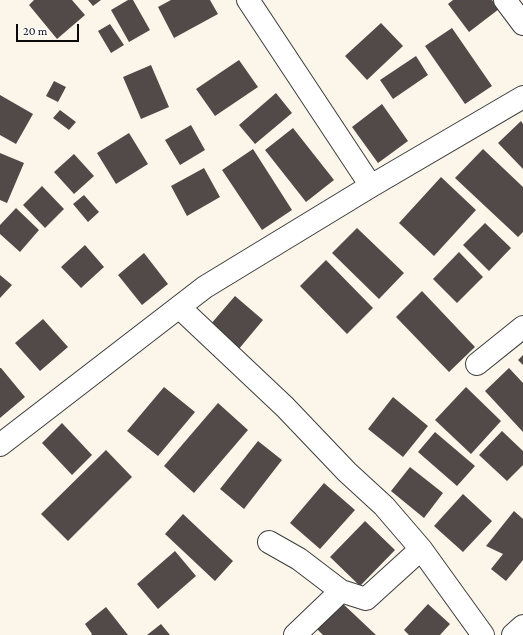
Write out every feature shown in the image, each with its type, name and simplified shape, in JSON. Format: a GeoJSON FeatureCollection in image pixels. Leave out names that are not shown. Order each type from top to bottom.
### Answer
{"type":"FeatureCollection","features":[{"type":"Feature","properties":{"kind":"street"},"geometry":{"type":"LineString","coordinates":[[248,0],[371,186]]}},
{"type":"Feature","properties":{"kind":"street"},"geometry":{"type":"LineString","coordinates":[[505,0],[523,24]]}},
{"type":"Feature","properties":{"kind":"street"},"geometry":{"type":"LineString","coordinates":[[0,445],[205,287],[371,186],[523,97]]}},
{"type":"Feature","properties":{"kind":"street"},"geometry":{"type":"LineString","coordinates":[[179,307],[284,407],[346,472],[384,506],[421,549],[483,635]]}},
{"type":"Feature","properties":{"kind":"street"},"geometry":{"type":"LineString","coordinates":[[478,364],[523,327]]}},
{"type":"Feature","properties":{"kind":"street"},"geometry":{"type":"LineString","coordinates":[[269,542],[299,559],[341,591],[366,598],[421,549]]}},
{"type":"Feature","properties":{"kind":"street"},"geometry":{"type":"LineString","coordinates":[[295,635],[341,591]]}},
{"type":"Feature","properties":{"kind":"street"},"geometry":{"type":"LineString","coordinates":[[513,635],[523,626]]}},
{"type":"Feature","properties":{"kind":"building"},"geometry":{"type":"Polygon","coordinates":[[[34,0],[72,0],[85,15],[57,39],[29,5],[34,0]]]}},
{"type":"Feature","properties":{"kind":"building"},"geometry":{"type":"Polygon","coordinates":[[[88,0],[101,0],[93,6],[88,0]]]}},
{"type":"Feature","properties":{"kind":"building"},"geometry":{"type":"Polygon","coordinates":[[[128,0],[133,0],[150,30],[129,42],[111,10],[128,0]]]}},
{"type":"Feature","properties":{"kind":"building"},"geometry":{"type":"Polygon","coordinates":[[[171,0],[210,0],[218,14],[174,38],[158,7],[171,0]]]}},
{"type":"Feature","properties":{"kind":"building"},"geometry":{"type":"Polygon","coordinates":[[[453,0],[492,0],[499,9],[469,32],[448,4],[453,0]]]}},
{"type":"Feature","properties":{"kind":"building"},"geometry":{"type":"Polygon","coordinates":[[[381,23],[403,46],[367,80],[345,56],[381,23]]]}},
{"type":"Feature","properties":{"kind":"building"},"geometry":{"type":"Polygon","coordinates":[[[110,24],[124,45],[111,53],[98,31],[110,24]]]}},
{"type":"Feature","properties":{"kind":"building"},"geometry":{"type":"Polygon","coordinates":[[[452,28],[492,86],[465,104],[425,46],[452,28]]]}},
{"type":"Feature","properties":{"kind":"building"},"geometry":{"type":"Polygon","coordinates":[[[416,56],[428,75],[393,99],[380,80],[416,56]]]}},
{"type":"Feature","properties":{"kind":"building"},"geometry":{"type":"Polygon","coordinates":[[[239,60],[258,87],[215,116],[196,89],[239,60]]]}},
{"type":"Feature","properties":{"kind":"building"},"geometry":{"type":"Polygon","coordinates":[[[151,65],[169,107],[141,119],[123,77],[151,65]]]}},
{"type":"Feature","properties":{"kind":"building"},"geometry":{"type":"Polygon","coordinates":[[[54,81],[66,87],[58,102],[46,96],[54,81]]]}},
{"type":"Feature","properties":{"kind":"building"},"geometry":{"type":"Polygon","coordinates":[[[276,93],[292,113],[255,144],[239,125],[276,93]]]}},
{"type":"Feature","properties":{"kind":"building"},"geometry":{"type":"Polygon","coordinates":[[[0,95],[33,114],[16,144],[0,135],[0,95]]]}},
{"type":"Feature","properties":{"kind":"building"},"geometry":{"type":"Polygon","coordinates":[[[382,104],[408,141],[378,163],[352,127],[382,104]]]}},
{"type":"Feature","properties":{"kind":"building"},"geometry":{"type":"Polygon","coordinates":[[[60,110],[76,122],[69,130],[53,118],[60,110]]]}},
{"type":"Feature","properties":{"kind":"building"},"geometry":{"type":"Polygon","coordinates":[[[521,121],[523,124],[523,169],[498,143],[521,121]]]}},
{"type":"Feature","properties":{"kind":"building"},"geometry":{"type":"Polygon","coordinates":[[[191,125],[205,150],[180,165],[165,140],[191,125]]]}},
{"type":"Feature","properties":{"kind":"building"},"geometry":{"type":"Polygon","coordinates":[[[293,128],[334,180],[306,202],[265,150],[293,128]]]}},
{"type":"Feature","properties":{"kind":"building"},"geometry":{"type":"Polygon","coordinates":[[[129,133],[148,164],[116,184],[97,153],[129,133]]]}},
{"type":"Feature","properties":{"kind":"building"},"geometry":{"type":"Polygon","coordinates":[[[253,149],[292,210],[262,230],[222,170],[253,149]]]}},
{"type":"Feature","properties":{"kind":"building"},"geometry":{"type":"Polygon","coordinates":[[[483,149],[523,187],[523,232],[518,237],[455,178],[483,149]]]}},
{"type":"Feature","properties":{"kind":"building"},"geometry":{"type":"Polygon","coordinates":[[[0,153],[24,163],[7,203],[0,200],[0,153]]]}},
{"type":"Feature","properties":{"kind":"building"},"geometry":{"type":"Polygon","coordinates":[[[74,154],[94,176],[74,194],[54,172],[74,154]]]}},
{"type":"Feature","properties":{"kind":"building"},"geometry":{"type":"Polygon","coordinates":[[[204,168],[220,197],[187,216],[171,186],[204,168]]]}},
{"type":"Feature","properties":{"kind":"building"},"geometry":{"type":"Polygon","coordinates":[[[441,177],[476,210],[434,256],[399,223],[441,177]]]}},
{"type":"Feature","properties":{"kind":"building"},"geometry":{"type":"Polygon","coordinates":[[[42,186],[64,209],[45,228],[23,205],[42,186]]]}},
{"type":"Feature","properties":{"kind":"building"},"geometry":{"type":"Polygon","coordinates":[[[84,195],[99,212],[88,222],[73,204],[84,195]]]}},
{"type":"Feature","properties":{"kind":"building"},"geometry":{"type":"Polygon","coordinates":[[[16,208],[39,230],[20,252],[0,234],[0,225],[16,208]]]}},
{"type":"Feature","properties":{"kind":"building"},"geometry":{"type":"Polygon","coordinates":[[[485,223],[511,248],[489,271],[463,245],[485,223]]]}},
{"type":"Feature","properties":{"kind":"building"},"geometry":{"type":"Polygon","coordinates":[[[357,228],[404,273],[379,299],[332,253],[357,228]]]}},
{"type":"Feature","properties":{"kind":"building"},"geometry":{"type":"Polygon","coordinates":[[[85,245],[104,267],[81,288],[61,267],[85,245]]]}},
{"type":"Feature","properties":{"kind":"building"},"geometry":{"type":"Polygon","coordinates":[[[459,252],[483,277],[457,303],[433,279],[459,252]]]}},
{"type":"Feature","properties":{"kind":"building"},"geometry":{"type":"Polygon","coordinates":[[[144,253],[168,284],[142,305],[118,275],[144,253]]]}},
{"type":"Feature","properties":{"kind":"building"},"geometry":{"type":"Polygon","coordinates":[[[326,260],[373,308],[347,334],[300,286],[326,260]]]}},
{"type":"Feature","properties":{"kind":"building"},"geometry":{"type":"Polygon","coordinates":[[[0,275],[12,285],[0,298],[0,275]]]}},
{"type":"Feature","properties":{"kind":"building"},"geometry":{"type":"Polygon","coordinates":[[[422,291],[475,347],[449,372],[396,317],[422,291]]]}},
{"type":"Feature","properties":{"kind":"building"},"geometry":{"type":"Polygon","coordinates":[[[235,296],[263,320],[238,350],[210,325],[235,296]]]}},
{"type":"Feature","properties":{"kind":"building"},"geometry":{"type":"Polygon","coordinates":[[[43,319],[68,347],[40,371],[15,343],[43,319]]]}},
{"type":"Feature","properties":{"kind":"building"},"geometry":{"type":"Polygon","coordinates":[[[523,355],[523,365],[518,360],[523,355]]]}},
{"type":"Feature","properties":{"kind":"building"},"geometry":{"type":"Polygon","coordinates":[[[0,368],[25,397],[0,418],[0,368]]]}},
{"type":"Feature","properties":{"kind":"building"},"geometry":{"type":"Polygon","coordinates":[[[509,368],[523,383],[523,432],[485,391],[509,368]]]}},
{"type":"Feature","properties":{"kind":"building"},"geometry":{"type":"Polygon","coordinates":[[[164,387],[195,412],[158,456],[127,431],[164,387]]]}},
{"type":"Feature","properties":{"kind":"building"},"geometry":{"type":"Polygon","coordinates":[[[466,387],[501,421],[471,454],[435,420],[466,387]]]}},
{"type":"Feature","properties":{"kind":"building"},"geometry":{"type":"Polygon","coordinates":[[[393,397],[428,426],[403,457],[368,429],[393,397]]]}},
{"type":"Feature","properties":{"kind":"building"},"geometry":{"type":"Polygon","coordinates":[[[218,403],[248,430],[194,493],[164,466],[218,403]]]}},
{"type":"Feature","properties":{"kind":"building"},"geometry":{"type":"Polygon","coordinates":[[[62,423],[92,455],[72,475],[42,443],[62,423]]]}},
{"type":"Feature","properties":{"kind":"building"},"geometry":{"type":"Polygon","coordinates":[[[502,431],[523,451],[523,465],[507,481],[479,455],[502,431]]]}},
{"type":"Feature","properties":{"kind":"building"},"geometry":{"type":"Polygon","coordinates":[[[435,432],[475,466],[457,486],[418,452],[435,432]]]}},
{"type":"Feature","properties":{"kind":"building"},"geometry":{"type":"Polygon","coordinates":[[[258,441],[282,460],[244,509],[220,489],[258,441]]]}},
{"type":"Feature","properties":{"kind":"building"},"geometry":{"type":"Polygon","coordinates":[[[106,450],[132,477],[68,541],[41,514],[106,450]]]}},
{"type":"Feature","properties":{"kind":"building"},"geometry":{"type":"Polygon","coordinates":[[[410,467],[443,493],[424,518],[391,491],[410,467]]]}},
{"type":"Feature","properties":{"kind":"building"},"geometry":{"type":"Polygon","coordinates":[[[324,483],[355,510],[320,549],[290,523],[324,483]]]}},
{"type":"Feature","properties":{"kind":"building"},"geometry":{"type":"Polygon","coordinates":[[[463,494],[492,521],[463,552],[434,526],[463,494]]]}},
{"type":"Feature","properties":{"kind":"building"},"geometry":{"type":"Polygon","coordinates":[[[514,511],[523,519],[523,560],[506,581],[491,569],[503,554],[486,546],[514,511]]]}},
{"type":"Feature","properties":{"kind":"building"},"geometry":{"type":"Polygon","coordinates":[[[183,514],[233,561],[215,581],[165,534],[183,514]]]}},
{"type":"Feature","properties":{"kind":"building"},"geometry":{"type":"Polygon","coordinates":[[[365,521],[395,550],[360,586],[330,557],[365,521]]]}},
{"type":"Feature","properties":{"kind":"building"},"geometry":{"type":"Polygon","coordinates":[[[175,551],[196,576],[158,609],[137,584],[175,551]]]}},
{"type":"Feature","properties":{"kind":"building"},"geometry":{"type":"Polygon","coordinates":[[[341,602],[376,635],[323,635],[316,628],[341,602]]]}},
{"type":"Feature","properties":{"kind":"building"},"geometry":{"type":"Polygon","coordinates":[[[428,604],[450,624],[440,635],[409,635],[404,630],[428,604]]]}},
{"type":"Feature","properties":{"kind":"building"},"geometry":{"type":"Polygon","coordinates":[[[106,607],[128,635],[91,635],[92,634],[85,624],[106,607]]]}},
{"type":"Feature","properties":{"kind":"building"},"geometry":{"type":"Polygon","coordinates":[[[161,624],[170,635],[147,635],[161,624]]]}}]}
